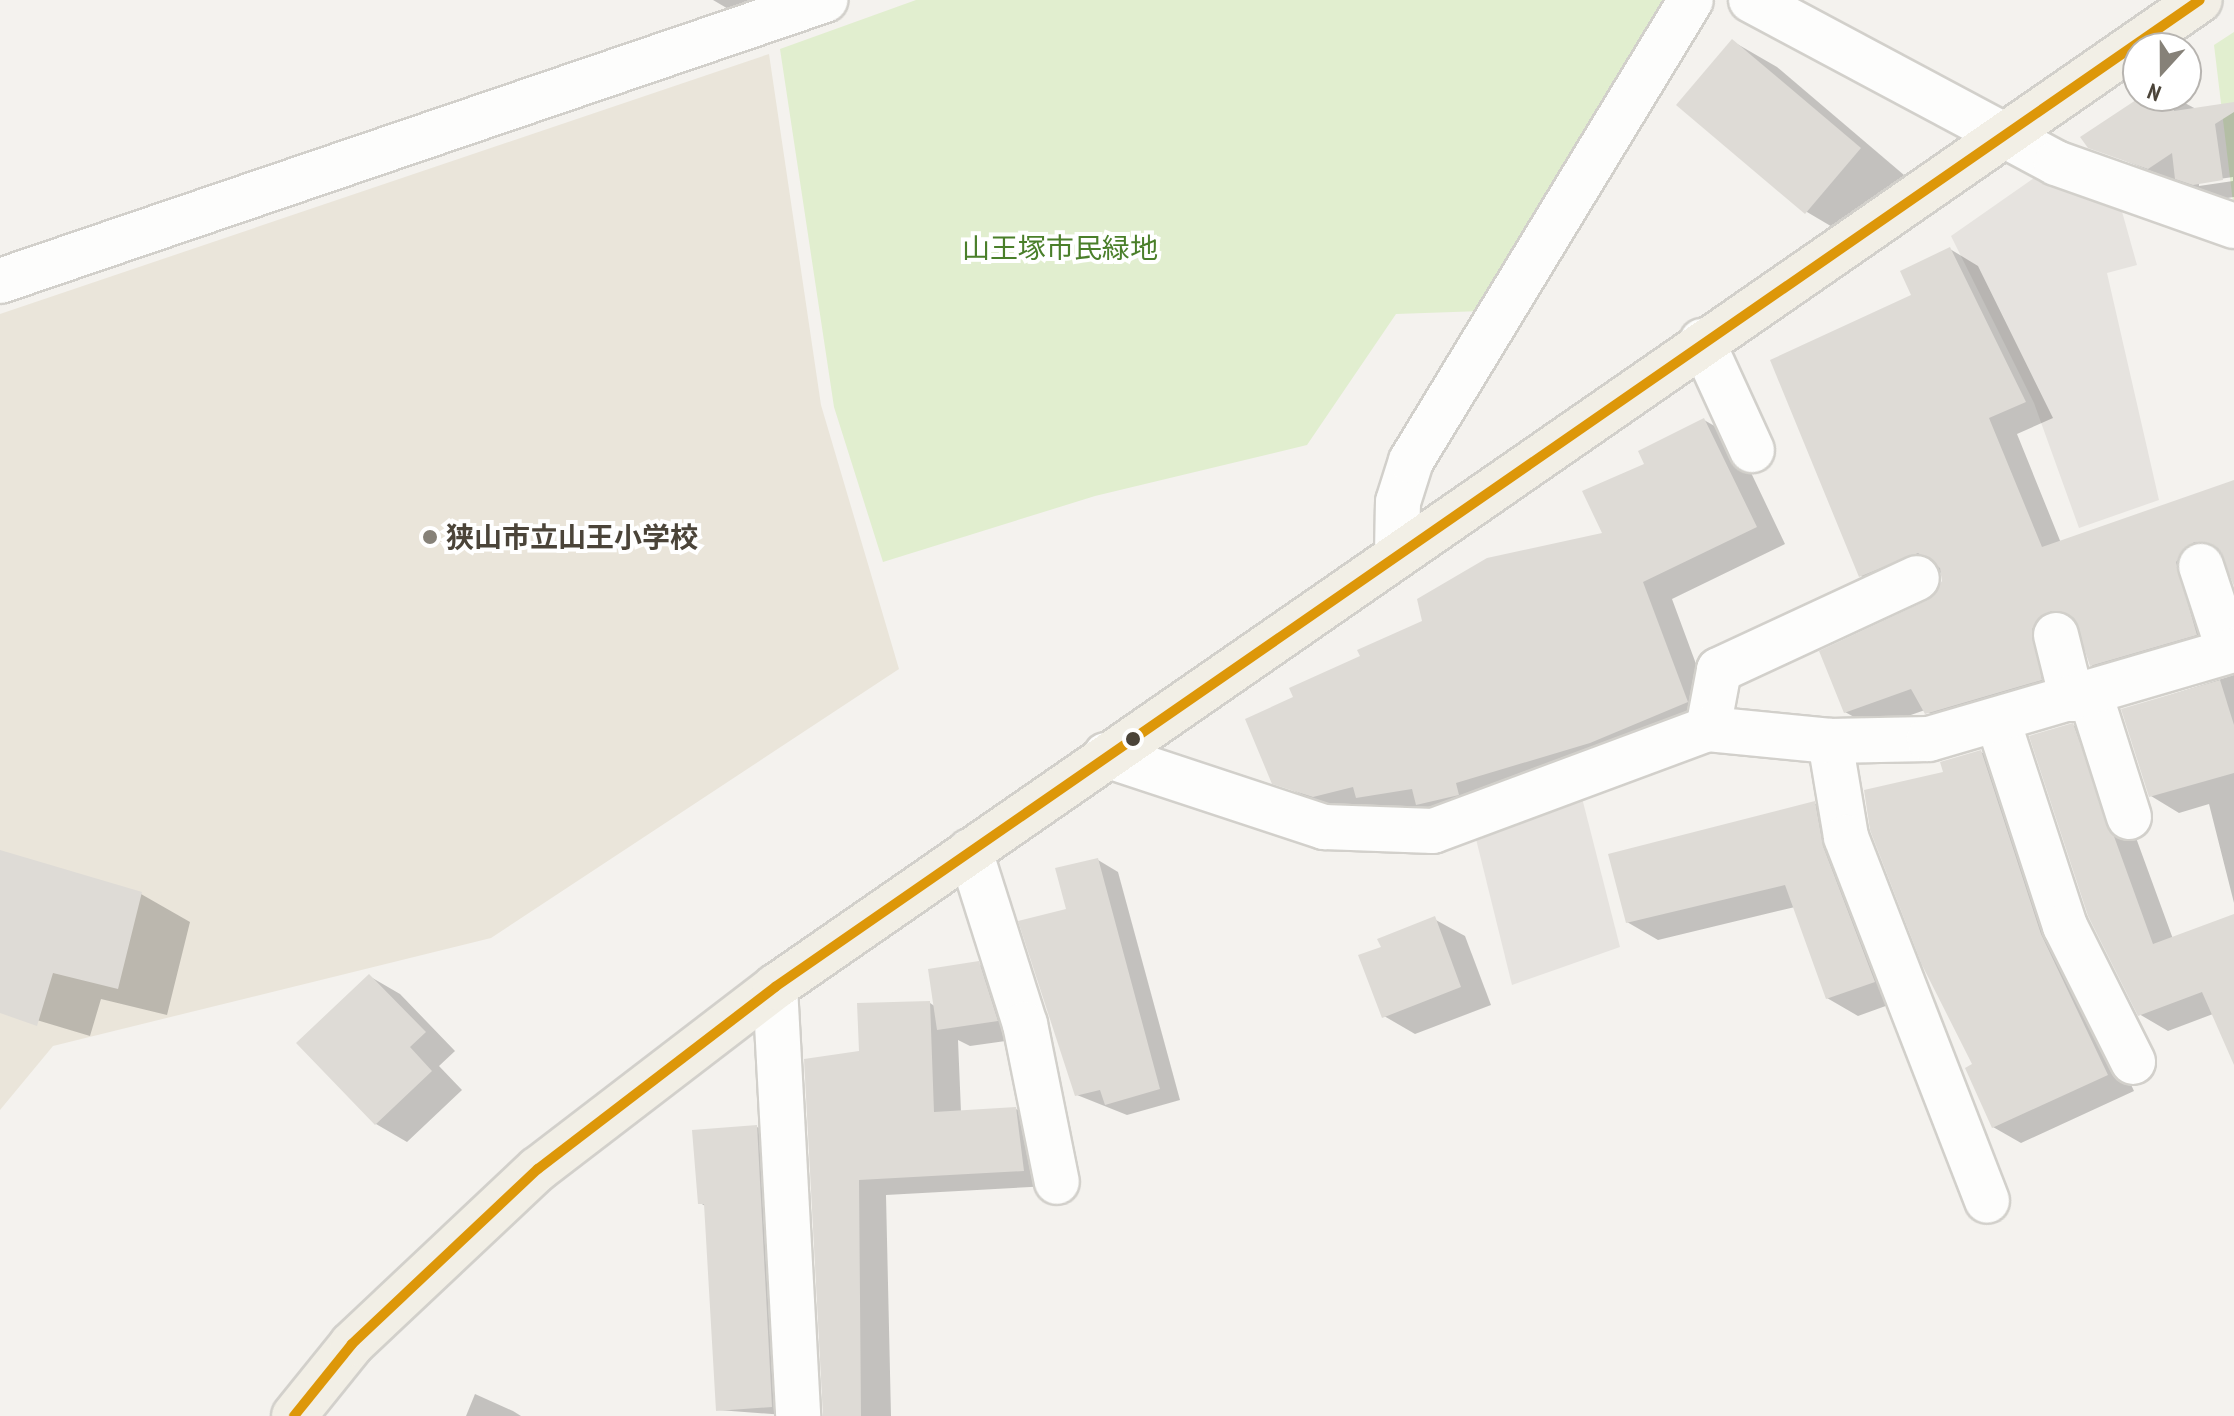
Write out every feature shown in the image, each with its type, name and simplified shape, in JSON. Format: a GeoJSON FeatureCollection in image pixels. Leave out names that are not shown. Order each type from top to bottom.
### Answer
{"type":"FeatureCollection","features":[{"type":"Feature","properties":{"kind":"main road"},"geometry":{"type":"LineString","coordinates":[[294,1416],[352,1344],[538,1169],[775,987],[1998,135],[2200,0]]}},
{"type":"Feature","properties":{"kind":"street"},"geometry":{"type":"LineString","coordinates":[[0,281],[825,0]]}},
{"type":"Feature","properties":{"kind":"street"},"geometry":{"type":"LineString","coordinates":[[1397,553],[1398,502],[1411,461],[1691,0]]}},
{"type":"Feature","properties":{"kind":"street"},"geometry":{"type":"LineString","coordinates":[[1751,0],[1998,135],[2234,226]]}},
{"type":"Feature","properties":{"kind":"street"},"geometry":{"type":"LineString","coordinates":[[1702,341],[1752,450]]}},
{"type":"Feature","properties":{"kind":"street"},"geometry":{"type":"LineString","coordinates":[[1106,755],[1324,827],[1419,832],[1708,729],[1830,741],[1929,739],[2232,651],[2201,566]]}},
{"type":"Feature","properties":{"kind":"street"},"geometry":{"type":"LineString","coordinates":[[1708,729],[1719,670],[1917,578]]}},
{"type":"Feature","properties":{"kind":"street"},"geometry":{"type":"LineString","coordinates":[[2056,635],[2129,817]]}},
{"type":"Feature","properties":{"kind":"street"},"geometry":{"type":"LineString","coordinates":[[1998,721],[2065,926],[2133,1062]]}},
{"type":"Feature","properties":{"kind":"street"},"geometry":{"type":"LineString","coordinates":[[1830,741],[1846,837],[1987,1201]]}},
{"type":"Feature","properties":{"kind":"street"},"geometry":{"type":"LineString","coordinates":[[970,851],[1025,1024],[1057,1182]]}},
{"type":"Feature","properties":{"kind":"street"},"geometry":{"type":"LineString","coordinates":[[775,987],[798,1416]]}},
{"type":"Feature","properties":{"kind":"shaded area","name":"狭山市立山王小学校"},"geometry":{"type":"Polygon","coordinates":[[[769,54],[821,405],[899,669],[491,938],[53,1046],[0,1110],[0,314],[769,54]]]}},
{"type":"Feature","properties":{"kind":"shaded area"},"geometry":{"type":"Polygon","coordinates":[[[2037,176],[2121,208],[2137,265],[2107,273],[2159,500],[2079,528],[2034,403],[1951,236],[2037,176]]]}},
{"type":"Feature","properties":{"kind":"shaded area"},"geometry":{"type":"Polygon","coordinates":[[[1580,790],[1620,947],[1512,985],[1475,835],[1580,790]]]}},
{"type":"Feature","properties":{"kind":"green space","name":"山王塚市民緑地"},"geometry":{"type":"Polygon","coordinates":[[[916,0],[1671,0],[1482,311],[1396,314],[1307,445],[1095,496],[883,562],[834,407],[780,49],[916,0]]]}},
{"type":"Feature","properties":{"kind":"green space"},"geometry":{"type":"Polygon","coordinates":[[[2234,32],[2234,211],[2214,45],[2234,32]]]}},
{"type":"Feature","properties":{"kind":"building"},"geometry":{"type":"Polygon","coordinates":[[[1732,39],[1861,148],[1805,214],[1676,105],[1732,39]]]}},
{"type":"Feature","properties":{"kind":"building"},"geometry":{"type":"Polygon","coordinates":[[[2234,102],[2234,112],[2215,124],[2223,180],[2193,185],[2175,179],[2172,153],[2148,169],[2088,148],[2080,137],[2122,109],[2122,112],[2202,112],[2202,107],[2234,102]]]}},
{"type":"Feature","properties":{"kind":"building"},"geometry":{"type":"Polygon","coordinates":[[[1950,247],[2026,402],[1989,418],[2042,547],[2234,480],[2234,586],[2218,548],[2194,542],[2176,562],[2197,635],[2090,666],[2074,618],[2051,611],[2032,629],[2042,680],[1925,714],[1911,689],[1844,713],[1819,651],[1928,600],[1942,581],[1940,568],[1918,553],[1859,577],[1770,360],[1911,295],[1900,271],[1950,247]]]}},
{"type":"Feature","properties":{"kind":"building"},"geometry":{"type":"Polygon","coordinates":[[[1704,418],[1757,527],[1643,582],[1688,702],[1590,743],[1456,783],[1459,795],[1416,805],[1412,789],[1356,798],[1353,787],[1313,797],[1272,784],[1245,719],[1293,697],[1289,688],[1360,656],[1357,650],[1422,621],[1417,599],[1487,558],[1602,533],[1582,491],[1644,464],[1638,451],[1704,418]]]}},
{"type":"Feature","properties":{"kind":"building"},"geometry":{"type":"Polygon","coordinates":[[[2220,680],[2234,725],[2234,773],[2149,797],[2121,709],[2220,680]]]}},
{"type":"Feature","properties":{"kind":"building"},"geometry":{"type":"Polygon","coordinates":[[[2073,723],[2153,944],[2234,914],[2234,1065],[2202,992],[2138,1016],[2088,916],[2029,736],[2073,723]]]}},
{"type":"Feature","properties":{"kind":"building"},"geometry":{"type":"Polygon","coordinates":[[[1981,750],[2041,934],[2108,1075],[1992,1128],[1965,1068],[1972,1064],[1922,965],[1870,830],[1864,790],[1943,772],[1940,762],[1981,750]]]}},
{"type":"Feature","properties":{"kind":"building"},"geometry":{"type":"Polygon","coordinates":[[[1815,801],[1823,846],[1875,982],[1826,999],[1785,885],[1626,923],[1608,854],[1815,801]]]}},
{"type":"Feature","properties":{"kind":"building"},"geometry":{"type":"Polygon","coordinates":[[[0,850],[142,892],[118,989],[53,973],[37,1026],[0,1013],[0,850]]]}},
{"type":"Feature","properties":{"kind":"building"},"geometry":{"type":"Polygon","coordinates":[[[1098,858],[1160,1089],[1105,1105],[1100,1090],[1075,1096],[1018,921],[1066,909],[1055,868],[1098,858]]]}},
{"type":"Feature","properties":{"kind":"building"},"geometry":{"type":"Polygon","coordinates":[[[1435,916],[1461,987],[1382,1018],[1358,955],[1381,947],[1377,939],[1435,916]]]}},
{"type":"Feature","properties":{"kind":"building"},"geometry":{"type":"Polygon","coordinates":[[[979,961],[998,1021],[937,1030],[928,969],[979,961]]]}},
{"type":"Feature","properties":{"kind":"building"},"geometry":{"type":"Polygon","coordinates":[[[369,974],[426,1032],[410,1047],[432,1071],[375,1125],[296,1043],[369,974]]]}},
{"type":"Feature","properties":{"kind":"building"},"geometry":{"type":"Polygon","coordinates":[[[930,1001],[934,1112],[1016,1107],[1024,1171],[859,1180],[861,1416],[823,1416],[804,1059],[859,1051],[857,1003],[930,1001]]]}},
{"type":"Feature","properties":{"kind":"building"},"geometry":{"type":"Polygon","coordinates":[[[757,1125],[772,1407],[716,1411],[704,1204],[698,1204],[692,1130],[757,1125]]]}},
{"type":"Feature","properties":{"kind":"transit line"},"geometry":{"type":"LineString","coordinates":[[294,1416],[352,1344],[538,1169],[775,987],[2200,0]]}},
{"type":"Feature","properties":{"kind":"place","name":"狭山市立山王小学校"},"geometry":{"type":"Point","coordinates":[430,537]}}]}
